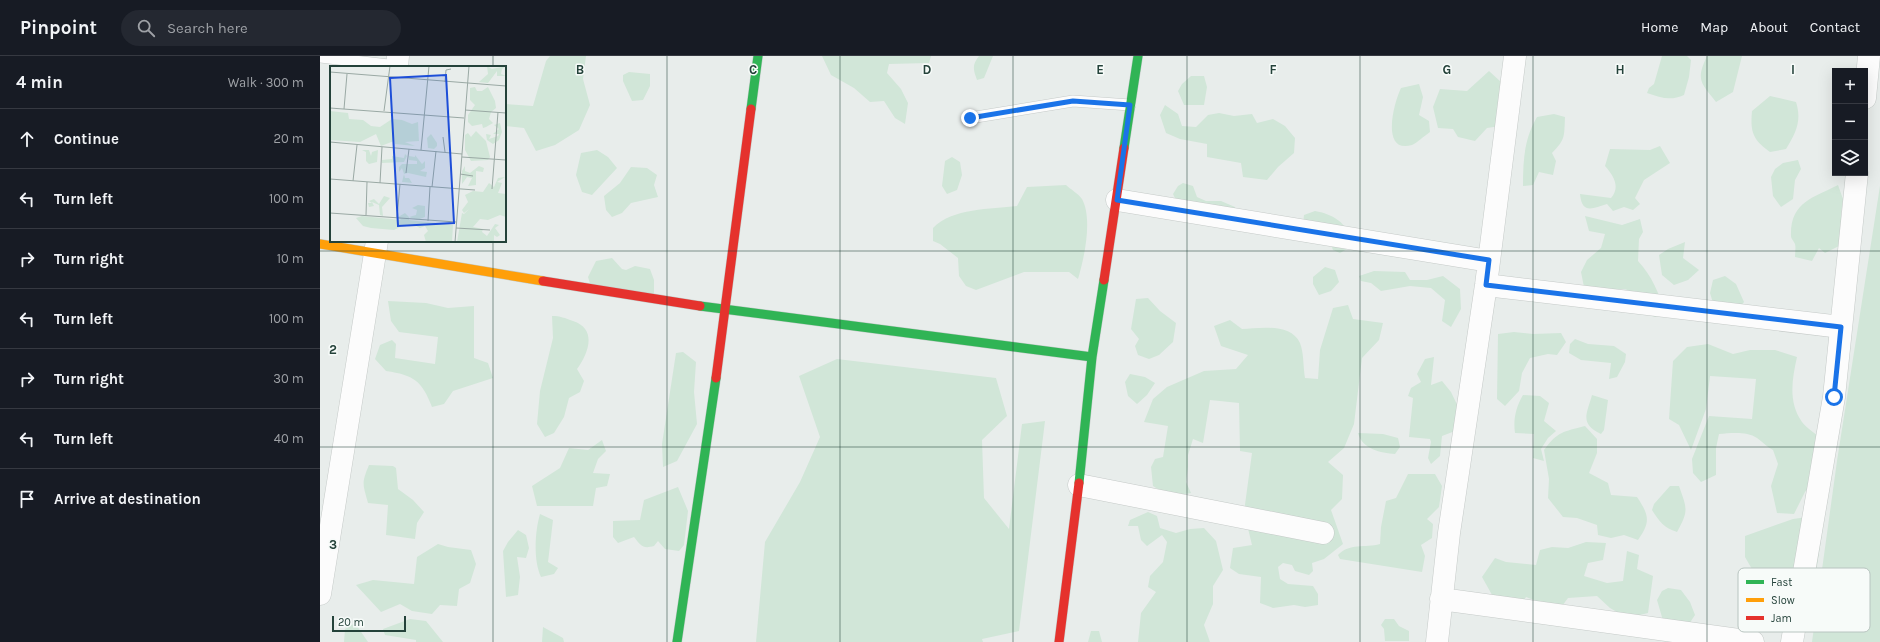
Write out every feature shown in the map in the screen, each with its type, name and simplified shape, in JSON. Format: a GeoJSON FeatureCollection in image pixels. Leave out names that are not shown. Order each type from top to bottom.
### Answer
{"type":"FeatureCollection","features":[{"type":"Feature","properties":{"kind":"street"},"geometry":{"type":"LineString","coordinates":[[677,642],[726,310],[758,56]]}},
{"type":"Feature","properties":{"kind":"street"},"geometry":{"type":"LineString","coordinates":[[1060,642],[1079,485],[1092,357],[1138,56]]}},
{"type":"Feature","properties":{"kind":"street"},"geometry":{"type":"LineString","coordinates":[[1437,642],[1450,526],[1486,285],[1515,56]]}},
{"type":"Feature","properties":{"kind":"street"},"geometry":{"type":"LineString","coordinates":[[1868,68],[1869,56]]}},
{"type":"Feature","properties":{"kind":"street"},"geometry":{"type":"LineString","coordinates":[[1805,568],[1834,397],[1857,176]]}},
{"type":"Feature","properties":{"kind":"street"},"geometry":{"type":"LineString","coordinates":[[1117,200],[1489,260]]}},
{"type":"Feature","properties":{"kind":"street"},"geometry":{"type":"LineString","coordinates":[[320,244],[377,248],[726,310],[1092,357]]}},
{"type":"Feature","properties":{"kind":"street"},"geometry":{"type":"LineString","coordinates":[[320,594],[377,248]]}},
{"type":"Feature","properties":{"kind":"street"},"geometry":{"type":"LineString","coordinates":[[1486,285],[1841,327]]}},
{"type":"Feature","properties":{"kind":"street"},"geometry":{"type":"LineString","coordinates":[[1079,485],[1323,533]]}},
{"type":"Feature","properties":{"kind":"street"},"geometry":{"type":"LineString","coordinates":[[1441,600],[1753,642]]}},
{"type":"Feature","properties":{"kind":"street"},"geometry":{"type":"LineString","coordinates":[[1792,642],[1794,632]]}},
{"type":"Feature","properties":{"kind":"lane"},"geometry":{"type":"LineString","coordinates":[[320,57],[398,63]]}},
{"type":"Feature","properties":{"kind":"lane"},"geometry":{"type":"LineString","coordinates":[[970,118],[1073,101],[1130,105]]}},
{"type":"Feature","properties":{"kind":"green space"},"geometry":{"type":"Polygon","coordinates":[[[550,56],[586,56],[583,79],[590,105],[579,130],[555,145],[536,151],[524,128],[506,126],[506,104],[533,106],[546,61],[550,56]]]}},
{"type":"Feature","properties":{"kind":"green space"},"geometry":{"type":"Polygon","coordinates":[[[822,56],[931,56],[929,63],[889,64],[887,73],[901,89],[908,103],[905,124],[895,118],[884,101],[870,102],[854,88],[831,75],[822,56]]]}},
{"type":"Feature","properties":{"kind":"green space"},"geometry":{"type":"Polygon","coordinates":[[[979,56],[993,56],[984,78],[977,80],[974,67],[979,56]]]}},
{"type":"Feature","properties":{"kind":"green space"},"geometry":{"type":"Polygon","coordinates":[[[1662,56],[1687,56],[1691,60],[1689,77],[1684,95],[1675,98],[1666,98],[1647,93],[1649,88],[1654,84],[1662,56]]]}},
{"type":"Feature","properties":{"kind":"green space"},"geometry":{"type":"Polygon","coordinates":[[[1707,56],[1742,56],[1733,92],[1716,102],[1706,90],[1701,80],[1702,70],[1707,56]]]}},
{"type":"Feature","properties":{"kind":"green space"},"geometry":{"type":"Polygon","coordinates":[[[1489,71],[1501,82],[1500,126],[1487,128],[1475,141],[1458,137],[1453,129],[1438,128],[1433,107],[1440,89],[1467,91],[1489,71]]]}},
{"type":"Feature","properties":{"kind":"green space"},"geometry":{"type":"Polygon","coordinates":[[[629,72],[650,74],[650,86],[643,100],[632,101],[623,81],[623,75],[629,72]]]}},
{"type":"Feature","properties":{"kind":"green space"},"geometry":{"type":"Polygon","coordinates":[[[1191,76],[1204,76],[1207,87],[1204,105],[1184,105],[1178,91],[1182,84],[1191,76]]]}},
{"type":"Feature","properties":{"kind":"green space"},"geometry":{"type":"Polygon","coordinates":[[[1419,84],[1423,97],[1419,115],[1429,121],[1430,132],[1412,145],[1402,146],[1396,142],[1393,135],[1392,125],[1395,104],[1401,88],[1419,84]]]}},
{"type":"Feature","properties":{"kind":"green space"},"geometry":{"type":"Polygon","coordinates":[[[1770,96],[1796,102],[1798,109],[1798,121],[1793,138],[1786,149],[1770,152],[1764,148],[1754,135],[1752,130],[1752,111],[1770,96]]]}},
{"type":"Feature","properties":{"kind":"green space"},"geometry":{"type":"Polygon","coordinates":[[[1165,105],[1178,114],[1182,126],[1196,127],[1208,115],[1219,113],[1234,116],[1252,114],[1257,123],[1273,119],[1285,126],[1295,138],[1294,153],[1278,167],[1267,180],[1243,177],[1241,163],[1207,157],[1207,144],[1180,139],[1166,133],[1160,115],[1165,105]]]}},
{"type":"Feature","properties":{"kind":"green space"},"geometry":{"type":"Polygon","coordinates":[[[1554,114],[1565,117],[1565,129],[1560,144],[1552,153],[1556,161],[1553,175],[1539,172],[1533,185],[1523,186],[1525,150],[1529,134],[1537,117],[1554,114]]]}},
{"type":"Feature","properties":{"kind":"green space"},"geometry":{"type":"Polygon","coordinates":[[[1660,146],[1670,163],[1644,180],[1635,198],[1640,204],[1633,210],[1624,207],[1613,211],[1607,204],[1593,208],[1583,205],[1580,194],[1611,198],[1614,194],[1616,185],[1615,181],[1605,166],[1610,149],[1650,150],[1660,146]]]}},
{"type":"Feature","properties":{"kind":"green space"},"geometry":{"type":"Polygon","coordinates":[[[597,150],[608,157],[617,168],[592,195],[582,192],[576,175],[581,153],[597,150]]]}},
{"type":"Feature","properties":{"kind":"green space"},"geometry":{"type":"Polygon","coordinates":[[[952,157],[960,162],[962,175],[957,190],[947,194],[942,186],[945,161],[952,157]]]}},
{"type":"Feature","properties":{"kind":"green space"},"geometry":{"type":"Polygon","coordinates":[[[1798,160],[1801,169],[1795,180],[1793,199],[1781,207],[1773,196],[1771,177],[1775,169],[1783,163],[1798,160]]]}},
{"type":"Feature","properties":{"kind":"green space"},"geometry":{"type":"Polygon","coordinates":[[[631,167],[647,168],[657,175],[654,185],[658,197],[631,203],[622,213],[612,217],[606,210],[604,196],[620,183],[631,167]]]}},
{"type":"Feature","properties":{"kind":"green space"},"geometry":{"type":"Polygon","coordinates":[[[1183,183],[1193,186],[1197,197],[1206,201],[1221,201],[1235,207],[1235,212],[1182,213],[1173,194],[1178,186],[1183,183]]]}},
{"type":"Feature","properties":{"kind":"green space"},"geometry":{"type":"Polygon","coordinates":[[[1066,185],[1082,199],[1087,217],[1085,250],[1078,279],[1069,272],[1024,272],[976,290],[966,286],[959,276],[958,258],[940,244],[933,241],[933,228],[941,221],[950,217],[961,213],[984,209],[1017,206],[1027,187],[1066,185]]]}},
{"type":"Feature","properties":{"kind":"green space"},"geometry":{"type":"Polygon","coordinates":[[[1838,185],[1843,199],[1841,214],[1847,242],[1825,253],[1819,248],[1812,261],[1795,257],[1795,244],[1791,238],[1794,216],[1799,208],[1812,198],[1838,185]]]}},
{"type":"Feature","properties":{"kind":"green space"},"geometry":{"type":"Polygon","coordinates":[[[1880,186],[1880,642],[1812,642],[1813,632],[1870,632],[1870,568],[1822,568],[1837,461],[1880,186]]]}},
{"type":"Feature","properties":{"kind":"green space"},"geometry":{"type":"Polygon","coordinates":[[[1315,211],[1325,213],[1339,220],[1346,228],[1348,233],[1347,249],[1340,253],[1333,250],[1331,245],[1322,243],[1306,243],[1302,233],[1304,215],[1315,211]]]}},
{"type":"Feature","properties":{"kind":"green space"},"geometry":{"type":"Polygon","coordinates":[[[1585,216],[1622,225],[1640,219],[1643,232],[1639,239],[1638,261],[1654,285],[1665,313],[1655,317],[1648,314],[1640,301],[1627,290],[1621,289],[1597,293],[1585,292],[1581,272],[1587,260],[1601,248],[1605,234],[1589,231],[1585,216]]]}},
{"type":"Feature","properties":{"kind":"green space"},"geometry":{"type":"Polygon","coordinates":[[[1685,242],[1683,258],[1699,270],[1688,280],[1674,285],[1662,275],[1659,255],[1668,249],[1685,242]]]}},
{"type":"Feature","properties":{"kind":"green space"},"geometry":{"type":"Polygon","coordinates":[[[612,258],[622,269],[626,270],[635,266],[650,269],[654,280],[654,295],[591,287],[588,277],[596,261],[612,258]]]}},
{"type":"Feature","properties":{"kind":"green space"},"geometry":{"type":"Polygon","coordinates":[[[1325,267],[1335,270],[1339,282],[1331,291],[1319,295],[1313,284],[1313,277],[1325,267]]]}},
{"type":"Feature","properties":{"kind":"green space"},"geometry":{"type":"Polygon","coordinates":[[[1374,271],[1405,272],[1410,280],[1427,280],[1443,276],[1460,289],[1461,309],[1451,327],[1442,321],[1445,300],[1431,288],[1410,286],[1381,291],[1371,283],[1361,281],[1359,276],[1374,271]]]}},
{"type":"Feature","properties":{"kind":"green space"},"geometry":{"type":"Polygon","coordinates":[[[1725,276],[1736,284],[1744,302],[1731,318],[1716,313],[1710,293],[1713,280],[1725,276]]]}},
{"type":"Feature","properties":{"kind":"green space"},"geometry":{"type":"Polygon","coordinates":[[[1148,298],[1160,311],[1176,323],[1173,342],[1159,355],[1149,359],[1138,355],[1135,346],[1139,339],[1131,329],[1136,299],[1148,298]]]}},
{"type":"Feature","properties":{"kind":"green space"},"geometry":{"type":"Polygon","coordinates":[[[388,301],[426,303],[448,308],[474,306],[474,358],[488,363],[493,378],[453,391],[444,404],[432,407],[425,391],[416,381],[404,375],[386,371],[375,359],[380,345],[392,340],[396,344],[395,358],[435,364],[438,337],[399,332],[391,321],[388,301]]]}},
{"type":"Feature","properties":{"kind":"green space"},"geometry":{"type":"Polygon","coordinates":[[[1348,305],[1353,319],[1383,323],[1379,340],[1362,358],[1354,424],[1344,448],[1328,462],[1343,475],[1342,499],[1331,510],[1343,544],[1324,559],[1312,563],[1313,571],[1309,575],[1295,571],[1292,565],[1283,563],[1278,567],[1280,579],[1288,584],[1313,586],[1318,594],[1318,605],[1305,607],[1294,605],[1273,608],[1260,603],[1261,577],[1239,574],[1230,568],[1233,548],[1252,545],[1244,512],[1252,453],[1240,451],[1239,403],[1210,400],[1203,443],[1193,439],[1188,455],[1186,482],[1191,493],[1171,494],[1153,486],[1151,467],[1155,459],[1163,457],[1168,426],[1144,422],[1153,399],[1167,387],[1204,371],[1236,369],[1248,355],[1221,346],[1214,326],[1230,320],[1242,329],[1274,328],[1290,332],[1300,343],[1305,378],[1318,379],[1320,350],[1333,308],[1348,305]]]}},
{"type":"Feature","properties":{"kind":"green space"},"geometry":{"type":"Polygon","coordinates":[[[552,316],[565,318],[581,325],[586,330],[588,342],[585,356],[577,369],[584,381],[580,392],[569,398],[564,417],[554,433],[545,437],[537,424],[540,391],[553,338],[552,316]]]}},
{"type":"Feature","properties":{"kind":"green space"},"geometry":{"type":"Polygon","coordinates":[[[1514,332],[1533,334],[1561,333],[1566,342],[1557,355],[1548,354],[1530,358],[1522,373],[1519,391],[1505,406],[1497,399],[1498,334],[1514,332]]]}},
{"type":"Feature","properties":{"kind":"green space"},"geometry":{"type":"Polygon","coordinates":[[[1575,339],[1588,344],[1614,346],[1626,354],[1625,362],[1617,377],[1609,379],[1611,363],[1581,360],[1569,353],[1570,344],[1575,339]]]}},
{"type":"Feature","properties":{"kind":"green space"},"geometry":{"type":"Polygon","coordinates":[[[1708,344],[1733,354],[1750,350],[1775,350],[1797,357],[1792,391],[1795,407],[1804,424],[1826,442],[1820,473],[1805,492],[1794,514],[1777,513],[1771,486],[1778,464],[1773,450],[1749,434],[1719,434],[1716,448],[1716,475],[1701,482],[1693,473],[1692,459],[1709,416],[1752,419],[1756,379],[1710,376],[1706,409],[1691,450],[1679,425],[1669,419],[1673,361],[1687,347],[1708,344]]]}},
{"type":"Feature","properties":{"kind":"green space"},"geometry":{"type":"Polygon","coordinates":[[[683,352],[696,362],[694,392],[697,424],[677,461],[663,467],[662,444],[676,353],[683,352]]]}},
{"type":"Feature","properties":{"kind":"green space"},"geometry":{"type":"Polygon","coordinates":[[[1434,357],[1431,385],[1442,381],[1451,392],[1463,417],[1455,431],[1442,436],[1440,456],[1431,464],[1428,458],[1431,442],[1430,439],[1409,437],[1413,398],[1408,396],[1411,388],[1421,382],[1417,374],[1425,359],[1434,357]]]}},
{"type":"Feature","properties":{"kind":"green space"},"geometry":{"type":"Polygon","coordinates":[[[837,359],[996,378],[1007,416],[982,440],[984,498],[1009,529],[1022,424],[1045,421],[1019,631],[982,639],[983,642],[756,642],[765,542],[800,482],[820,437],[799,376],[837,359]]]}},
{"type":"Feature","properties":{"kind":"green space"},"geometry":{"type":"Polygon","coordinates":[[[1130,374],[1145,377],[1155,383],[1147,395],[1137,404],[1128,396],[1125,382],[1130,374]]]}},
{"type":"Feature","properties":{"kind":"green space"},"geometry":{"type":"Polygon","coordinates":[[[1523,395],[1540,396],[1549,403],[1544,421],[1556,431],[1548,438],[1541,449],[1544,461],[1533,458],[1534,434],[1515,433],[1514,423],[1516,413],[1523,395]]]}},
{"type":"Feature","properties":{"kind":"green space"},"geometry":{"type":"Polygon","coordinates":[[[1592,395],[1608,400],[1604,430],[1601,434],[1590,426],[1586,418],[1592,395]]]}},
{"type":"Feature","properties":{"kind":"green space"},"geometry":{"type":"Polygon","coordinates":[[[1585,426],[1597,439],[1597,453],[1589,473],[1608,483],[1611,495],[1637,497],[1644,509],[1647,523],[1638,540],[1624,535],[1611,538],[1598,535],[1597,525],[1577,518],[1563,517],[1548,498],[1549,479],[1544,450],[1553,439],[1562,433],[1585,426]]]}},
{"type":"Feature","properties":{"kind":"green space"},"geometry":{"type":"Polygon","coordinates":[[[1358,433],[1383,434],[1398,438],[1400,447],[1395,454],[1378,451],[1364,443],[1358,433]]]}},
{"type":"Feature","properties":{"kind":"green space"},"geometry":{"type":"Polygon","coordinates":[[[602,440],[606,451],[598,459],[593,473],[610,474],[607,486],[596,488],[593,506],[537,506],[532,486],[560,468],[569,448],[588,450],[602,440]]]}},
{"type":"Feature","properties":{"kind":"green space"},"geometry":{"type":"Polygon","coordinates":[[[369,465],[393,466],[396,468],[398,489],[413,500],[424,512],[417,523],[415,539],[386,535],[388,505],[368,503],[365,492],[364,480],[369,465]]]}},
{"type":"Feature","properties":{"kind":"green space"},"geometry":{"type":"Polygon","coordinates":[[[1408,474],[1435,474],[1442,486],[1439,507],[1427,519],[1433,524],[1432,538],[1421,545],[1425,556],[1422,572],[1340,559],[1338,555],[1342,551],[1352,547],[1380,544],[1381,527],[1386,501],[1396,498],[1408,474]]]}},
{"type":"Feature","properties":{"kind":"green space"},"geometry":{"type":"Polygon","coordinates":[[[1670,486],[1679,486],[1686,509],[1684,519],[1677,532],[1662,524],[1652,510],[1654,504],[1670,486]]]}},
{"type":"Feature","properties":{"kind":"green space"},"geometry":{"type":"Polygon","coordinates":[[[678,487],[688,511],[684,545],[679,551],[665,549],[658,541],[654,546],[645,547],[641,545],[634,537],[618,543],[613,537],[613,521],[640,520],[644,500],[678,487]]]}},
{"type":"Feature","properties":{"kind":"green space"},"geometry":{"type":"Polygon","coordinates":[[[1148,512],[1157,516],[1160,528],[1176,533],[1190,529],[1204,528],[1216,541],[1223,570],[1213,586],[1213,604],[1204,625],[1210,642],[1138,642],[1141,613],[1156,592],[1148,587],[1150,576],[1163,562],[1167,542],[1162,535],[1147,546],[1141,540],[1138,526],[1128,526],[1130,520],[1148,512]]]}},
{"type":"Feature","properties":{"kind":"green space"},"geometry":{"type":"Polygon","coordinates":[[[540,514],[553,520],[548,562],[558,568],[554,574],[541,577],[538,570],[536,554],[537,529],[540,514]]]}},
{"type":"Feature","properties":{"kind":"green space"},"geometry":{"type":"Polygon","coordinates":[[[1815,516],[1823,527],[1817,568],[1751,568],[1745,557],[1745,536],[1793,519],[1815,516]]]}},
{"type":"Feature","properties":{"kind":"green space"},"geometry":{"type":"Polygon","coordinates":[[[518,530],[526,535],[529,548],[526,558],[517,557],[520,577],[518,595],[506,597],[503,551],[518,530]]]}},
{"type":"Feature","properties":{"kind":"green space"},"geometry":{"type":"Polygon","coordinates":[[[1586,542],[1606,543],[1603,560],[1588,563],[1584,576],[1607,583],[1623,581],[1627,551],[1639,555],[1637,569],[1653,576],[1648,613],[1627,618],[1610,608],[1597,596],[1568,598],[1559,610],[1526,597],[1517,610],[1496,602],[1482,577],[1495,558],[1506,562],[1536,565],[1540,550],[1552,547],[1568,548],[1586,542]]]}},
{"type":"Feature","properties":{"kind":"green space"},"geometry":{"type":"Polygon","coordinates":[[[438,544],[471,550],[476,564],[470,583],[459,589],[457,606],[440,605],[432,614],[412,611],[400,604],[381,612],[356,585],[373,580],[414,584],[417,557],[438,544]]]}},
{"type":"Feature","properties":{"kind":"green space"},"geometry":{"type":"Polygon","coordinates":[[[1668,588],[1681,590],[1690,602],[1695,615],[1687,627],[1664,624],[1657,600],[1662,591],[1668,588]]]}},
{"type":"Feature","properties":{"kind":"green space"},"geometry":{"type":"Polygon","coordinates":[[[410,619],[426,621],[443,642],[416,642],[416,640],[385,635],[383,629],[410,619]]]}},
{"type":"Feature","properties":{"kind":"green space"},"geometry":{"type":"Polygon","coordinates":[[[1385,619],[1394,619],[1399,626],[1409,631],[1409,641],[1385,641],[1384,629],[1381,625],[1385,619]]]}},
{"type":"Feature","properties":{"kind":"green space"},"geometry":{"type":"Polygon","coordinates":[[[355,623],[368,642],[344,642],[345,629],[355,623]]]}},
{"type":"Feature","properties":{"kind":"green space"},"geometry":{"type":"Polygon","coordinates":[[[543,627],[563,638],[564,642],[542,642],[543,627]]]}},
{"type":"Feature","properties":{"kind":"green space"},"geometry":{"type":"Polygon","coordinates":[[[1091,631],[1099,631],[1102,642],[1088,642],[1091,631]]]}},
{"type":"Feature","properties":{"kind":"traffic: fast"},"geometry":{"type":"LineString","coordinates":[[751,109],[758,56]]}},
{"type":"Feature","properties":{"kind":"traffic: fast"},"geometry":{"type":"LineString","coordinates":[[1124,148],[1138,56]]}},
{"type":"Feature","properties":{"kind":"traffic: fast"},"geometry":{"type":"LineString","coordinates":[[1079,483],[1092,357],[1104,280]]}},
{"type":"Feature","properties":{"kind":"traffic: fast"},"geometry":{"type":"LineString","coordinates":[[700,306],[1092,357]]}},
{"type":"Feature","properties":{"kind":"traffic: fast"},"geometry":{"type":"LineString","coordinates":[[677,642],[716,378]]}},
{"type":"Feature","properties":{"kind":"traffic: slow"},"geometry":{"type":"LineString","coordinates":[[320,244],[543,281]]}},
{"type":"Feature","properties":{"kind":"traffic: jam"},"geometry":{"type":"LineString","coordinates":[[716,378],[751,109]]}},
{"type":"Feature","properties":{"kind":"traffic: jam"},"geometry":{"type":"LineString","coordinates":[[1104,280],[1124,148]]}},
{"type":"Feature","properties":{"kind":"traffic: jam"},"geometry":{"type":"LineString","coordinates":[[543,281],[700,306]]}},
{"type":"Feature","properties":{"kind":"traffic: jam"},"geometry":{"type":"LineString","coordinates":[[1059,642],[1079,483]]}},
{"type":"Feature","properties":{"kind":"route"},"geometry":{"type":"LineString","coordinates":[[970,118],[1073,101],[1130,105],[1117,200],[1489,260],[1486,285],[1841,327],[1834,397]]}}]}
